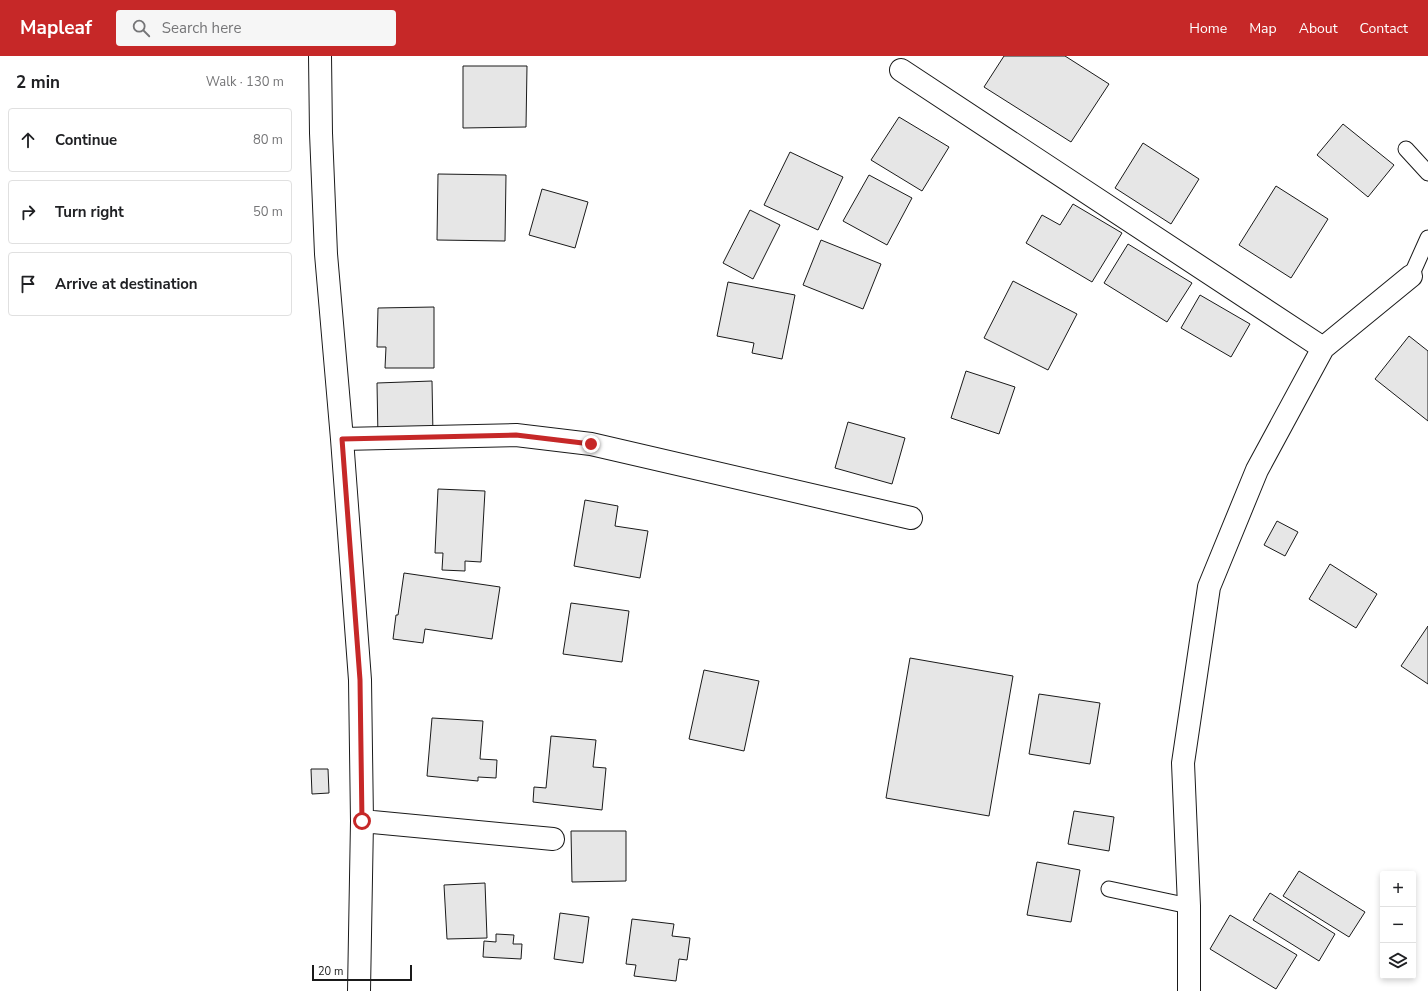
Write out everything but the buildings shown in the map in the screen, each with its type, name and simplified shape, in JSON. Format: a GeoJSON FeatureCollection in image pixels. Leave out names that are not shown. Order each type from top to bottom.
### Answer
{"type":"FeatureCollection","features":[{"type":"Feature","properties":{"kind":"street"},"geometry":{"type":"LineString","coordinates":[[320,56],[321,133],[326,254],[342,439],[360,680],[362,821],[359,991]]}},
{"type":"Feature","properties":{"kind":"street"},"geometry":{"type":"LineString","coordinates":[[900,70],[1323,348]]}},
{"type":"Feature","properties":{"kind":"street"},"geometry":{"type":"LineString","coordinates":[[1189,991],[1189,906],[1183,763],[1209,587],[1257,470],[1323,348],[1411,276]]}},
{"type":"Feature","properties":{"kind":"street"},"geometry":{"type":"LineString","coordinates":[[342,439],[516,435],[591,444],[912,518]]}},
{"type":"Feature","properties":{"kind":"street"},"geometry":{"type":"LineString","coordinates":[[362,821],[553,839]]}},
{"type":"Feature","properties":{"kind":"lane"},"geometry":{"type":"LineString","coordinates":[[1406,150],[1428,173]]}},
{"type":"Feature","properties":{"kind":"lane"},"geometry":{"type":"LineString","coordinates":[[1411,276],[1428,238]]}},
{"type":"Feature","properties":{"kind":"lane"},"geometry":{"type":"LineString","coordinates":[[1109,889],[1189,906]]}},
{"type":"Feature","properties":{"kind":"route"},"geometry":{"type":"LineString","coordinates":[[362,821],[360,680],[342,439],[516,435],[591,444]]}}]}
